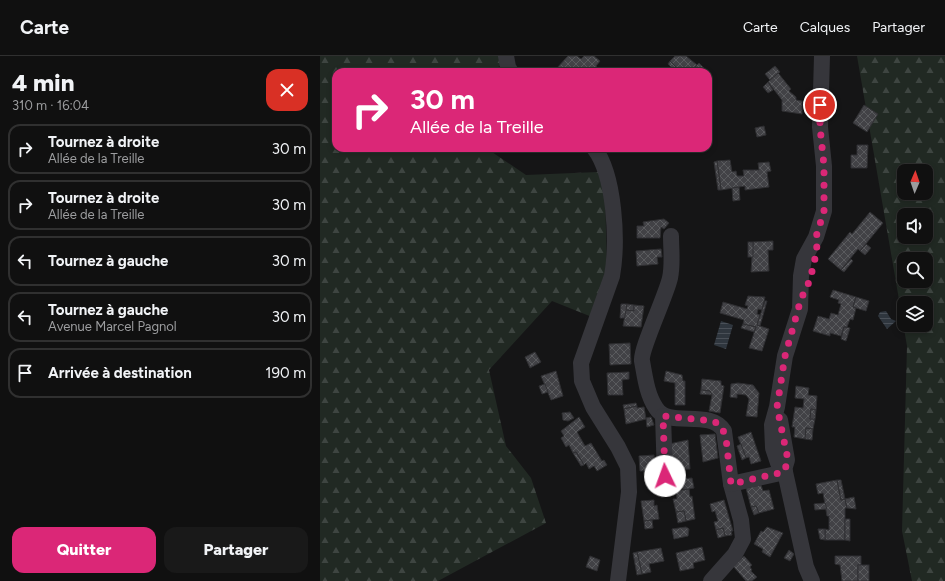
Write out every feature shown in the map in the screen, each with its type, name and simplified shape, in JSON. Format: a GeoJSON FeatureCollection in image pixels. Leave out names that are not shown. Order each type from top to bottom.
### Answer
{"type":"FeatureCollection","features":[{"type":"Feature","properties":{"kind":"street"},"geometry":{"type":"LineString","coordinates":[[506,56],[509,68]]}},
{"type":"Feature","properties":{"kind":"street"},"geometry":{"type":"LineString","coordinates":[[812,581],[806,567],[784,471],[778,463],[773,448],[772,425],[777,407],[783,367],[801,299],[801,276],[804,259],[816,237],[824,211],[824,166],[820,127],[822,56]]}},
{"type":"Feature","properties":{"kind":"street"},"geometry":{"type":"LineString","coordinates":[[596,152],[610,188],[615,262],[612,276],[582,363],[582,381],[593,407],[628,467],[629,492],[618,581]]}},
{"type":"Feature","properties":{"kind":"street"},"geometry":{"type":"LineString","coordinates":[[671,236],[672,263],[670,279],[642,357],[651,398],[656,409],[663,416],[713,421],[721,425],[726,438],[731,484],[741,520],[743,539],[735,554],[711,581]]}},
{"type":"Feature","properties":{"kind":"street"},"geometry":{"type":"LineString","coordinates":[[663,416],[665,476]]}},
{"type":"Feature","properties":{"kind":"street"},"geometry":{"type":"LineString","coordinates":[[731,484],[784,471]]}},
{"type":"Feature","properties":{"kind":"green space"},"geometry":{"type":"Polygon","coordinates":[[[320,56],[500,56],[501,65],[497,68],[332,68],[332,152],[492,152],[526,175],[598,172],[605,193],[607,268],[592,317],[552,301],[489,370],[506,446],[531,478],[546,523],[438,581],[320,581],[320,56]]]}},
{"type":"Feature","properties":{"kind":"green space"},"geometry":{"type":"Polygon","coordinates":[[[857,56],[945,56],[945,581],[912,581],[902,531],[907,346],[905,332],[933,332],[933,296],[898,296],[857,56]]]}},
{"type":"Feature","properties":{"kind":"shaded area"},"geometry":{"type":"Polygon","coordinates":[[[886,311],[891,319],[896,321],[887,329],[878,316],[880,312],[886,311]]]}},
{"type":"Feature","properties":{"kind":"shaded area"},"geometry":{"type":"Polygon","coordinates":[[[721,321],[733,325],[726,349],[714,345],[721,321]]]}},
{"type":"Feature","properties":{"kind":"building"},"geometry":{"type":"Polygon","coordinates":[[[568,56],[577,56],[581,59],[584,56],[594,56],[600,61],[596,66],[598,68],[557,68],[568,56]]]}},
{"type":"Feature","properties":{"kind":"building"},"geometry":{"type":"Polygon","coordinates":[[[675,56],[686,56],[697,65],[694,68],[677,68],[670,61],[675,56]]]}},
{"type":"Feature","properties":{"kind":"building"},"geometry":{"type":"Polygon","coordinates":[[[670,61],[677,68],[672,68],[668,64],[670,61]]]}},
{"type":"Feature","properties":{"kind":"building"},"geometry":{"type":"Polygon","coordinates":[[[699,63],[704,68],[694,68],[699,63]]]}},
{"type":"Feature","properties":{"kind":"building"},"geometry":{"type":"Polygon","coordinates":[[[775,66],[780,72],[770,80],[765,74],[775,66]]]}},
{"type":"Feature","properties":{"kind":"building"},"geometry":{"type":"Polygon","coordinates":[[[778,73],[791,89],[789,91],[796,97],[796,100],[802,101],[802,114],[782,111],[782,100],[768,82],[778,73]]]}},
{"type":"Feature","properties":{"kind":"building"},"geometry":{"type":"Polygon","coordinates":[[[768,82],[773,90],[768,93],[763,87],[768,82]]]}},
{"type":"Feature","properties":{"kind":"building"},"geometry":{"type":"Polygon","coordinates":[[[864,105],[878,114],[867,132],[853,123],[864,105]]]}},
{"type":"Feature","properties":{"kind":"building"},"geometry":{"type":"Polygon","coordinates":[[[764,126],[766,135],[757,137],[755,128],[764,126]]]}},
{"type":"Feature","properties":{"kind":"building"},"geometry":{"type":"Polygon","coordinates":[[[857,145],[868,145],[867,168],[851,168],[851,155],[857,155],[857,145]]]}},
{"type":"Feature","properties":{"kind":"building"},"geometry":{"type":"Polygon","coordinates":[[[730,160],[732,172],[736,171],[737,176],[744,176],[743,170],[759,170],[758,163],[769,162],[771,171],[767,172],[769,187],[745,190],[745,186],[721,190],[717,161],[730,160]]]}},
{"type":"Feature","properties":{"kind":"building"},"geometry":{"type":"Polygon","coordinates":[[[717,161],[721,190],[718,190],[714,162],[717,161]]]}},
{"type":"Feature","properties":{"kind":"building"},"geometry":{"type":"Polygon","coordinates":[[[739,187],[740,200],[733,201],[732,188],[739,187]]]}},
{"type":"Feature","properties":{"kind":"building"},"geometry":{"type":"Polygon","coordinates":[[[870,212],[883,223],[860,251],[858,249],[841,270],[828,259],[850,232],[852,234],[870,212]]]}},
{"type":"Feature","properties":{"kind":"building"},"geometry":{"type":"Polygon","coordinates":[[[664,219],[669,223],[664,229],[661,227],[660,238],[637,238],[637,226],[644,226],[643,222],[664,219]]]}},
{"type":"Feature","properties":{"kind":"building"},"geometry":{"type":"Polygon","coordinates":[[[773,241],[773,250],[768,250],[769,271],[751,272],[753,242],[773,241]]]}},
{"type":"Feature","properties":{"kind":"building"},"geometry":{"type":"Polygon","coordinates":[[[748,242],[753,242],[753,257],[748,257],[748,242]]]}},
{"type":"Feature","properties":{"kind":"building"},"geometry":{"type":"Polygon","coordinates":[[[866,244],[871,248],[865,255],[860,251],[866,244]]]}},
{"type":"Feature","properties":{"kind":"building"},"geometry":{"type":"Polygon","coordinates":[[[661,249],[662,257],[657,257],[658,264],[637,266],[636,251],[661,249]]]}},
{"type":"Feature","properties":{"kind":"building"},"geometry":{"type":"Polygon","coordinates":[[[851,259],[853,261],[844,272],[841,270],[851,259]]]}},
{"type":"Feature","properties":{"kind":"building"},"geometry":{"type":"Polygon","coordinates":[[[833,290],[856,297],[853,307],[856,308],[853,320],[850,319],[847,327],[844,327],[841,336],[830,333],[830,336],[813,331],[818,316],[829,319],[831,313],[838,315],[841,304],[838,303],[839,300],[830,297],[833,290]]]}},
{"type":"Feature","properties":{"kind":"building"},"geometry":{"type":"Polygon","coordinates":[[[748,296],[765,297],[762,310],[758,309],[757,314],[760,315],[757,325],[769,329],[762,351],[749,348],[756,327],[743,324],[744,320],[720,313],[723,302],[747,309],[748,306],[745,305],[748,296]]]}},
{"type":"Feature","properties":{"kind":"building"},"geometry":{"type":"Polygon","coordinates":[[[856,297],[869,301],[866,311],[853,307],[856,297]]]}},
{"type":"Feature","properties":{"kind":"building"},"geometry":{"type":"Polygon","coordinates":[[[765,301],[767,301],[760,326],[757,325],[765,301]]]}},
{"type":"Feature","properties":{"kind":"building"},"geometry":{"type":"Polygon","coordinates":[[[621,304],[627,304],[626,318],[620,318],[621,304]]]}},
{"type":"Feature","properties":{"kind":"building"},"geometry":{"type":"Polygon","coordinates":[[[627,304],[634,305],[634,311],[626,310],[627,304]]]}},
{"type":"Feature","properties":{"kind":"building"},"geometry":{"type":"Polygon","coordinates":[[[634,305],[644,306],[641,327],[623,326],[626,310],[634,311],[634,305]]]}},
{"type":"Feature","properties":{"kind":"building"},"geometry":{"type":"Polygon","coordinates":[[[743,324],[756,327],[754,332],[741,328],[743,324]]]}},
{"type":"Feature","properties":{"kind":"building"},"geometry":{"type":"Polygon","coordinates":[[[844,327],[850,328],[846,341],[841,339],[844,327]]]}},
{"type":"Feature","properties":{"kind":"building"},"geometry":{"type":"Polygon","coordinates":[[[630,343],[631,364],[610,365],[609,344],[630,343]]]}},
{"type":"Feature","properties":{"kind":"building"},"geometry":{"type":"Polygon","coordinates":[[[535,352],[541,362],[530,368],[525,357],[535,352]]]}},
{"type":"Feature","properties":{"kind":"building"},"geometry":{"type":"Polygon","coordinates":[[[556,371],[563,396],[551,400],[541,376],[556,371]]]}},
{"type":"Feature","properties":{"kind":"building"},"geometry":{"type":"Polygon","coordinates":[[[666,371],[682,375],[683,381],[685,381],[685,405],[675,405],[675,383],[664,381],[666,371]]]}},
{"type":"Feature","properties":{"kind":"building"},"geometry":{"type":"Polygon","coordinates":[[[629,372],[629,379],[622,380],[623,395],[608,395],[607,373],[629,372]]]}},
{"type":"Feature","properties":{"kind":"building"},"geometry":{"type":"Polygon","coordinates":[[[702,379],[721,381],[721,385],[724,386],[720,413],[709,411],[712,395],[710,391],[701,390],[702,379]]]}},
{"type":"Feature","properties":{"kind":"building"},"geometry":{"type":"Polygon","coordinates":[[[738,383],[753,385],[759,393],[757,417],[746,416],[749,399],[746,395],[737,394],[737,398],[730,397],[731,384],[738,383]]]}},
{"type":"Feature","properties":{"kind":"building"},"geometry":{"type":"Polygon","coordinates":[[[545,384],[548,392],[542,394],[539,386],[545,384]]]}},
{"type":"Feature","properties":{"kind":"building"},"geometry":{"type":"Polygon","coordinates":[[[796,386],[809,388],[808,395],[817,396],[816,410],[811,409],[810,419],[815,419],[813,429],[806,428],[805,439],[794,437],[795,427],[792,427],[795,407],[803,408],[804,399],[795,398],[796,386]]]}},
{"type":"Feature","properties":{"kind":"building"},"geometry":{"type":"Polygon","coordinates":[[[701,390],[710,391],[712,395],[700,394],[701,390]]]}},
{"type":"Feature","properties":{"kind":"building"},"geometry":{"type":"Polygon","coordinates":[[[636,403],[637,406],[624,409],[623,405],[636,403]]]}},
{"type":"Feature","properties":{"kind":"building"},"geometry":{"type":"Polygon","coordinates":[[[637,406],[637,408],[644,407],[646,419],[626,424],[624,409],[637,406]]]}},
{"type":"Feature","properties":{"kind":"building"},"geometry":{"type":"Polygon","coordinates":[[[811,409],[816,410],[815,419],[810,419],[811,409]]]}},
{"type":"Feature","properties":{"kind":"building"},"geometry":{"type":"Polygon","coordinates":[[[570,412],[574,418],[568,421],[563,420],[562,413],[570,412]]]}},
{"type":"Feature","properties":{"kind":"building"},"geometry":{"type":"Polygon","coordinates":[[[579,417],[585,427],[577,432],[585,446],[591,443],[602,461],[604,460],[607,465],[597,471],[594,466],[589,469],[586,463],[584,465],[576,452],[573,453],[569,445],[566,447],[561,438],[564,436],[561,431],[579,417]]]}},
{"type":"Feature","properties":{"kind":"building"},"geometry":{"type":"Polygon","coordinates":[[[651,417],[654,425],[647,427],[646,418],[651,417]]]}},
{"type":"Feature","properties":{"kind":"building"},"geometry":{"type":"Polygon","coordinates":[[[806,428],[813,429],[812,440],[805,439],[806,428]]]}},
{"type":"Feature","properties":{"kind":"building"},"geometry":{"type":"Polygon","coordinates":[[[751,432],[761,461],[751,464],[749,457],[746,458],[738,437],[751,432]]]}},
{"type":"Feature","properties":{"kind":"building"},"geometry":{"type":"Polygon","coordinates":[[[715,434],[718,458],[703,462],[700,435],[715,434]]]}},
{"type":"Feature","properties":{"kind":"building"},"geometry":{"type":"Polygon","coordinates":[[[688,440],[690,469],[673,470],[673,462],[670,462],[669,444],[688,440]]]}},
{"type":"Feature","properties":{"kind":"building"},"geometry":{"type":"Polygon","coordinates":[[[741,444],[746,458],[742,460],[737,446],[741,444]]]}},
{"type":"Feature","properties":{"kind":"building"},"geometry":{"type":"Polygon","coordinates":[[[576,452],[584,465],[581,466],[573,453],[576,452]]]}},
{"type":"Feature","properties":{"kind":"building"},"geometry":{"type":"Polygon","coordinates":[[[654,455],[655,476],[648,477],[647,471],[640,471],[639,456],[654,455]]]}},
{"type":"Feature","properties":{"kind":"building"},"geometry":{"type":"Polygon","coordinates":[[[692,478],[694,488],[683,490],[681,479],[692,478]]]}},
{"type":"Feature","properties":{"kind":"building"},"geometry":{"type":"Polygon","coordinates":[[[837,480],[841,500],[845,499],[847,508],[845,508],[845,540],[825,540],[825,529],[829,530],[829,516],[827,516],[823,493],[818,494],[816,484],[837,480]]]}},
{"type":"Feature","properties":{"kind":"building"},"geometry":{"type":"Polygon","coordinates":[[[837,480],[841,480],[845,499],[841,500],[837,480]]]}},
{"type":"Feature","properties":{"kind":"building"},"geometry":{"type":"Polygon","coordinates":[[[761,485],[763,491],[769,490],[774,509],[759,513],[756,506],[751,507],[746,488],[761,485]]]}},
{"type":"Feature","properties":{"kind":"building"},"geometry":{"type":"Polygon","coordinates":[[[689,489],[690,497],[692,496],[695,519],[686,521],[684,511],[676,512],[673,499],[677,499],[676,491],[689,489]]]}},
{"type":"Feature","properties":{"kind":"building"},"geometry":{"type":"Polygon","coordinates":[[[854,497],[856,509],[847,508],[845,499],[854,497]]]}},
{"type":"Feature","properties":{"kind":"building"},"geometry":{"type":"Polygon","coordinates":[[[654,500],[654,506],[657,505],[659,519],[644,521],[641,501],[654,500]]]}},
{"type":"Feature","properties":{"kind":"building"},"geometry":{"type":"Polygon","coordinates":[[[724,500],[733,531],[731,531],[732,535],[725,536],[723,528],[716,530],[714,522],[718,521],[715,511],[712,512],[710,504],[724,500]]]}},
{"type":"Feature","properties":{"kind":"building"},"geometry":{"type":"Polygon","coordinates":[[[825,503],[827,509],[815,510],[814,504],[825,503]]]}},
{"type":"Feature","properties":{"kind":"building"},"geometry":{"type":"Polygon","coordinates":[[[756,506],[759,513],[754,515],[751,507],[756,506]]]}},
{"type":"Feature","properties":{"kind":"building"},"geometry":{"type":"Polygon","coordinates":[[[684,511],[686,521],[678,523],[676,512],[684,511]]]}},
{"type":"Feature","properties":{"kind":"building"},"geometry":{"type":"Polygon","coordinates":[[[845,519],[850,519],[850,541],[845,540],[845,519]]]}},
{"type":"Feature","properties":{"kind":"building"},"geometry":{"type":"Polygon","coordinates":[[[652,520],[653,528],[645,529],[644,521],[652,520]]]}},
{"type":"Feature","properties":{"kind":"building"},"geometry":{"type":"Polygon","coordinates":[[[686,527],[689,529],[688,536],[674,539],[672,529],[686,527]]]}},
{"type":"Feature","properties":{"kind":"building"},"geometry":{"type":"Polygon","coordinates":[[[767,527],[783,533],[770,557],[762,552],[763,549],[754,544],[761,531],[763,532],[767,527]]]}},
{"type":"Feature","properties":{"kind":"building"},"geometry":{"type":"Polygon","coordinates":[[[723,528],[725,536],[718,538],[716,530],[723,528]]]}},
{"type":"Feature","properties":{"kind":"building"},"geometry":{"type":"Polygon","coordinates":[[[818,529],[825,529],[825,540],[820,539],[818,529]]]}},
{"type":"Feature","properties":{"kind":"building"},"geometry":{"type":"Polygon","coordinates":[[[702,547],[705,560],[693,563],[694,568],[680,571],[676,553],[702,547]]]}},
{"type":"Feature","properties":{"kind":"building"},"geometry":{"type":"Polygon","coordinates":[[[661,548],[664,561],[649,564],[651,572],[642,574],[637,552],[661,548]]]}},
{"type":"Feature","properties":{"kind":"building"},"geometry":{"type":"Polygon","coordinates":[[[789,550],[794,554],[790,561],[784,558],[789,550]]]}},
{"type":"Feature","properties":{"kind":"building"},"geometry":{"type":"Polygon","coordinates":[[[637,552],[642,574],[637,575],[633,553],[637,552]]]}},
{"type":"Feature","properties":{"kind":"building"},"geometry":{"type":"Polygon","coordinates":[[[590,556],[600,560],[597,571],[586,567],[590,556]]]}},
{"type":"Feature","properties":{"kind":"building"},"geometry":{"type":"Polygon","coordinates":[[[744,556],[752,565],[750,567],[752,570],[751,571],[757,577],[752,581],[746,581],[733,566],[744,556]]]}},
{"type":"Feature","properties":{"kind":"building"},"geometry":{"type":"Polygon","coordinates":[[[835,556],[861,556],[861,565],[858,565],[858,581],[842,581],[840,565],[835,564],[835,556]]]}},
{"type":"Feature","properties":{"kind":"building"},"geometry":{"type":"Polygon","coordinates":[[[858,565],[869,565],[869,581],[858,581],[858,565]]]}},
{"type":"Feature","properties":{"kind":"route"},"geometry":{"type":"LineString","coordinates":[[665,476],[662,429],[663,416],[713,421],[721,425],[726,438],[731,484],[784,472],[788,460],[777,407],[781,373],[800,309],[801,299],[810,280],[817,250],[816,237],[824,211],[824,166],[820,127],[820,105]]}}]}
